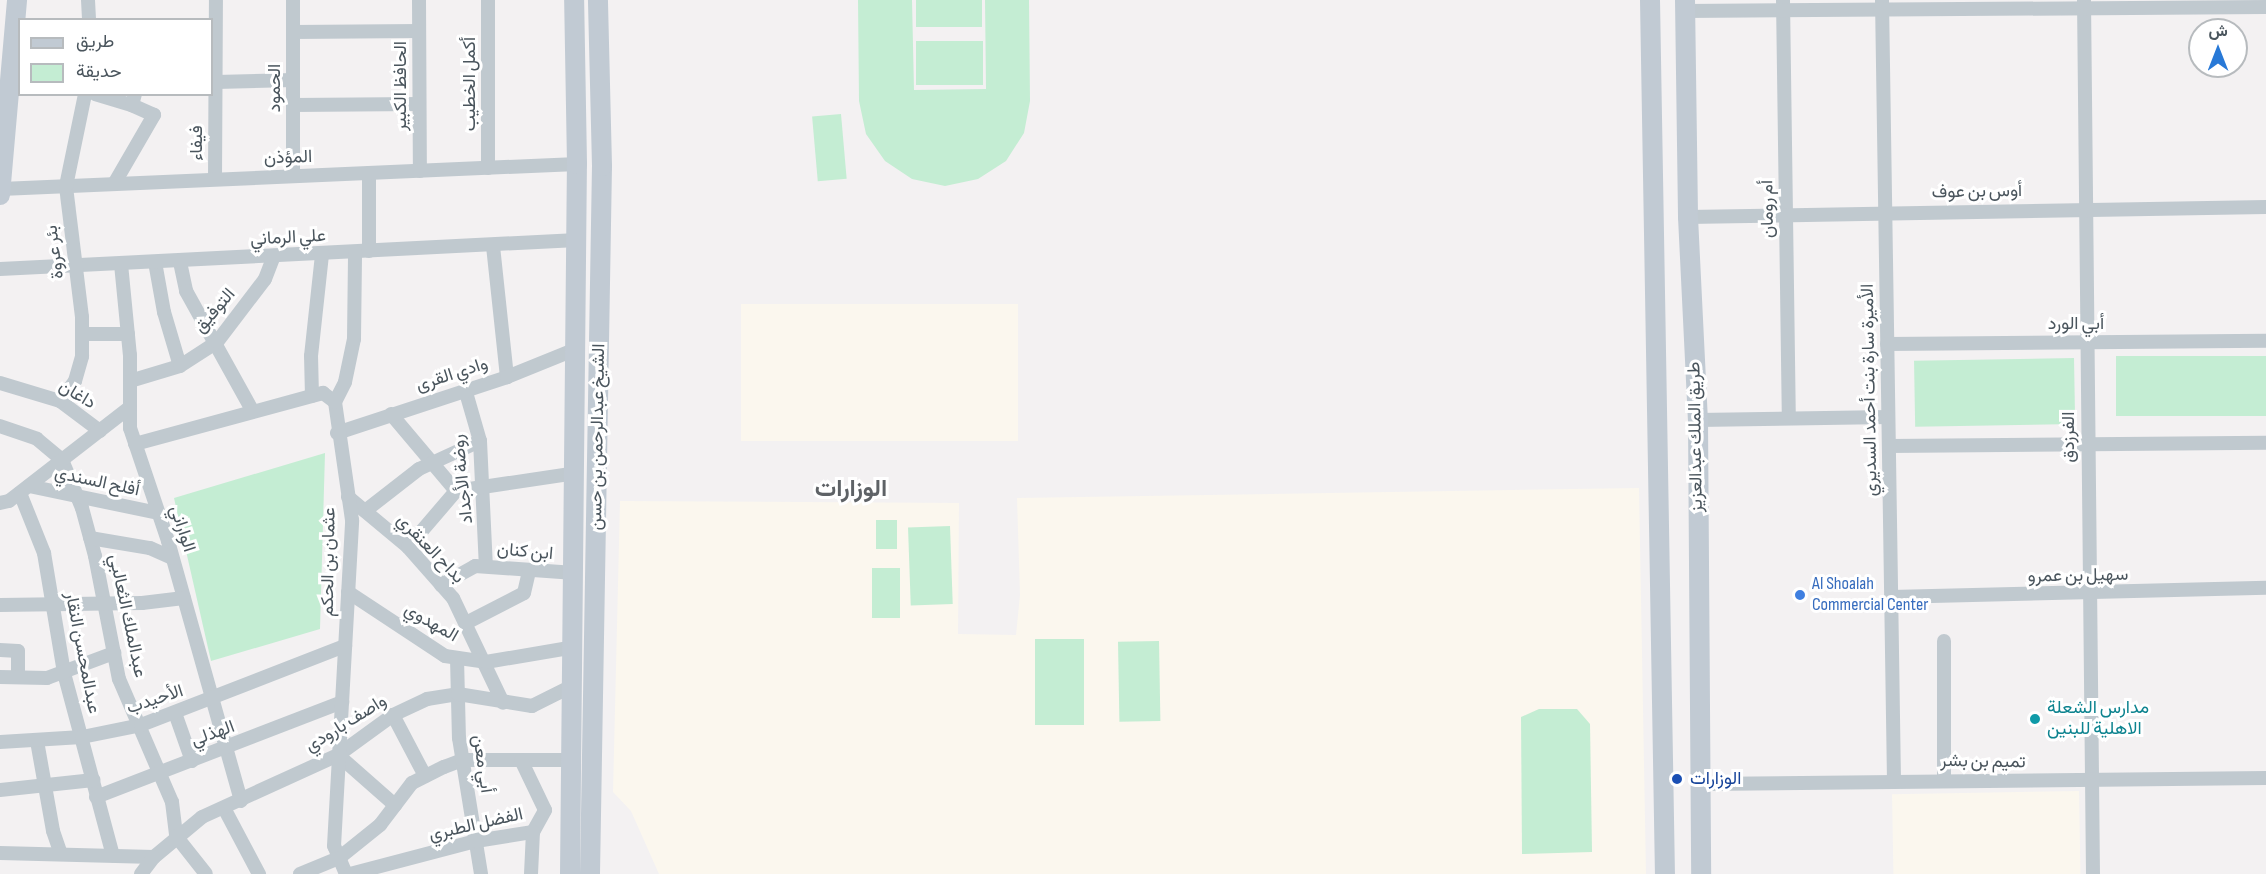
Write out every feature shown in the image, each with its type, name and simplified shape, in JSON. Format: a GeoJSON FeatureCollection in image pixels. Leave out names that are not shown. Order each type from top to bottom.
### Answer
{"type":"FeatureCollection","features":[{"type":"Feature","properties":{"kind":"street"},"geometry":{"type":"LineString","coordinates":[[0,195],[4,98],[17,0]]}},
{"type":"Feature","properties":{"kind":"street"},"geometry":{"type":"LineString","coordinates":[[88,0],[89,18]]}},
{"type":"Feature","properties":{"kind":"street","name":"فيفاء"},"geometry":{"type":"LineString","coordinates":[[215,179],[214,31],[216,0]]}},
{"type":"Feature","properties":{"kind":"street","name":"الحمود"},"geometry":{"type":"LineString","coordinates":[[293,176],[294,0]]}},
{"type":"Feature","properties":{"kind":"street","name":"الحافظ الكبير"},"geometry":{"type":"LineString","coordinates":[[419,0],[420,171]]}},
{"type":"Feature","properties":{"kind":"street","name":"أكمل الخطيب"},"geometry":{"type":"LineString","coordinates":[[488,0],[489,168]]}},
{"type":"Feature","properties":{"kind":"street","name":"الشيخ عبدالرحمن بن حسن"},"geometry":{"type":"LineString","coordinates":[[570,874],[574,810],[578,164],[574,0]]}},
{"type":"Feature","properties":{"kind":"street","name":"الشيخ عبدالرحمن بن حسن"},"geometry":{"type":"LineString","coordinates":[[590,874],[602,166],[598,0]]}},
{"type":"Feature","properties":{"kind":"street"},"geometry":{"type":"LineString","coordinates":[[1650,0],[1665,874]]}},
{"type":"Feature","properties":{"kind":"street"},"geometry":{"type":"LineString","coordinates":[[1685,5],[2185,3],[2266,7]]}},
{"type":"Feature","properties":{"kind":"street","name":"أم رومان"},"geometry":{"type":"LineString","coordinates":[[1783,4],[1789,417]]}},
{"type":"Feature","properties":{"kind":"street","name":"الأميرة سارة بنت أحمد السديري"},"geometry":{"type":"LineString","coordinates":[[1882,4],[1894,780]]}},
{"type":"Feature","properties":{"kind":"street","name":"الفرزدق"},"geometry":{"type":"LineString","coordinates":[[2084,4],[2093,874]]}},
{"type":"Feature","properties":{"kind":"street","name":"طريق الملك عبدالعزيز"},"geometry":{"type":"LineString","coordinates":[[1685,5],[1688,217],[1698,420],[1701,874]]}},
{"type":"Feature","properties":{"kind":"street"},"geometry":{"type":"LineString","coordinates":[[293,32],[419,31]]}},
{"type":"Feature","properties":{"kind":"street"},"geometry":{"type":"LineString","coordinates":[[575,45],[599,44]]}},
{"type":"Feature","properties":{"kind":"street"},"geometry":{"type":"LineString","coordinates":[[216,82],[293,80]]}},
{"type":"Feature","properties":{"kind":"street","name":"بئر عروة"},"geometry":{"type":"LineString","coordinates":[[60,401],[75,381],[82,356],[82,334],[66,186],[85,96]]}},
{"type":"Feature","properties":{"kind":"street"},"geometry":{"type":"LineString","coordinates":[[108,96],[134,100],[154,115],[114,184]]}},
{"type":"Feature","properties":{"kind":"street"},"geometry":{"type":"LineString","coordinates":[[293,105],[419,104]]}},
{"type":"Feature","properties":{"kind":"street","name":"المؤذن"},"geometry":{"type":"LineString","coordinates":[[1,189],[578,164]]}},
{"type":"Feature","properties":{"kind":"street"},"geometry":{"type":"LineString","coordinates":[[369,173],[369,251]]}},
{"type":"Feature","properties":{"kind":"street","name":"أوس بن عوف"},"geometry":{"type":"LineString","coordinates":[[1688,217],[2085,207],[2266,207]]}},
{"type":"Feature","properties":{"kind":"street","name":"علي الرماني"},"geometry":{"type":"LineString","coordinates":[[0,269],[180,262],[577,240]]}},
{"type":"Feature","properties":{"kind":"street"},"geometry":{"type":"LineString","coordinates":[[493,246],[507,377]]}},
{"type":"Feature","properties":{"kind":"street","name":"عثمان بن الحكم"},"geometry":{"type":"LineString","coordinates":[[348,874],[334,846],[352,520],[337,433],[335,402],[345,382],[354,339],[355,252]]}},
{"type":"Feature","properties":{"kind":"street"},"geometry":{"type":"LineString","coordinates":[[312,396],[311,356],[322,254]]}},
{"type":"Feature","properties":{"kind":"street","name":"التوفيق"},"geometry":{"type":"LineString","coordinates":[[130,381],[180,366],[217,342],[265,279],[274,256]]}},
{"type":"Feature","properties":{"kind":"street"},"geometry":{"type":"LineString","coordinates":[[155,262],[164,312],[180,366]]}},
{"type":"Feature","properties":{"kind":"street"},"geometry":{"type":"LineString","coordinates":[[180,262],[186,291],[217,342],[252,410]]}},
{"type":"Feature","properties":{"kind":"street","name":"الواراني"},"geometry":{"type":"LineString","coordinates":[[121,264],[128,334],[130,428],[184,598],[241,801]]}},
{"type":"Feature","properties":{"kind":"street"},"geometry":{"type":"LineString","coordinates":[[82,334],[128,334]]}},
{"type":"Feature","properties":{"kind":"street","name":"أبي الورد"},"geometry":{"type":"LineString","coordinates":[[1887,344],[2266,341]]}},
{"type":"Feature","properties":{"kind":"street","name":"وادي القرى"},"geometry":{"type":"LineString","coordinates":[[337,433],[507,377],[576,349]]}},
{"type":"Feature","properties":{"kind":"street","name":"داغان"},"geometry":{"type":"LineString","coordinates":[[0,383],[60,401],[100,431]]}},
{"type":"Feature","properties":{"kind":"street","name":"روضة الأجداد"},"geometry":{"type":"LineString","coordinates":[[465,389],[480,441],[486,566]]}},
{"type":"Feature","properties":{"kind":"street"},"geometry":{"type":"LineString","coordinates":[[135,444],[252,410],[323,393],[335,402]]}},
{"type":"Feature","properties":{"kind":"street"},"geometry":{"type":"LineString","coordinates":[[0,503],[25,490],[130,407]]}},
{"type":"Feature","properties":{"kind":"street"},"geometry":{"type":"LineString","coordinates":[[391,414],[456,491]]}},
{"type":"Feature","properties":{"kind":"street"},"geometry":{"type":"LineString","coordinates":[[1698,420],[1888,417]]}},
{"type":"Feature","properties":{"kind":"street","name":"عبدالملك الثعالبي"},"geometry":{"type":"LineString","coordinates":[[0,426],[37,439],[62,460],[90,538],[119,679],[141,725],[157,773],[171,802],[176,836],[206,874]]}},
{"type":"Feature","properties":{"kind":"street"},"geometry":{"type":"LineString","coordinates":[[365,511],[433,463],[480,441]]}},
{"type":"Feature","properties":{"kind":"street"},"geometry":{"type":"LineString","coordinates":[[1888,446],[2266,443]]}},
{"type":"Feature","properties":{"kind":"street"},"geometry":{"type":"LineString","coordinates":[[408,547],[456,491],[482,489],[576,473]]}},
{"type":"Feature","properties":{"kind":"street","name":"أفلح السندي"},"geometry":{"type":"LineString","coordinates":[[25,490],[77,497],[158,513]]}},
{"type":"Feature","properties":{"kind":"street","name":"عبدالمحسن النقار"},"geometry":{"type":"LineString","coordinates":[[25,490],[44,553],[64,673],[113,856]]}},
{"type":"Feature","properties":{"kind":"street","name":"بداح العنقري"},"geometry":{"type":"LineString","coordinates":[[348,497],[408,547],[441,585],[466,623],[503,703]]}},
{"type":"Feature","properties":{"kind":"street"},"geometry":{"type":"LineString","coordinates":[[90,538],[150,548],[172,558]]}},
{"type":"Feature","properties":{"kind":"street","name":"ابن كنان"},"geometry":{"type":"LineString","coordinates":[[441,585],[475,566],[575,573]]}},
{"type":"Feature","properties":{"kind":"street"},"geometry":{"type":"LineString","coordinates":[[466,623],[524,593],[529,571]]}},
{"type":"Feature","properties":{"kind":"street","name":"سهيل بن عمرو"},"geometry":{"type":"LineString","coordinates":[[1891,597],[2090,595],[2266,588]]}},
{"type":"Feature","properties":{"kind":"street","name":"المهدوي"},"geometry":{"type":"LineString","coordinates":[[348,592],[445,656],[486,662],[575,647]]}},
{"type":"Feature","properties":{"kind":"street"},"geometry":{"type":"LineString","coordinates":[[0,605],[103,604],[184,598]]}},
{"type":"Feature","properties":{"kind":"street"},"geometry":{"type":"LineString","coordinates":[[1944,641],[1944,780]]}},
{"type":"Feature","properties":{"kind":"street","name":"الأحيدب"},"geometry":{"type":"LineString","coordinates":[[0,742],[82,737],[141,725],[213,700],[345,646]]}},
{"type":"Feature","properties":{"kind":"street"},"geometry":{"type":"LineString","coordinates":[[0,650],[18,651],[18,677]]}},
{"type":"Feature","properties":{"kind":"street"},"geometry":{"type":"LineString","coordinates":[[0,677],[47,678],[114,653]]}},
{"type":"Feature","properties":{"kind":"street","name":"أبي معن"},"geometry":{"type":"LineString","coordinates":[[457,658],[462,759],[481,874]]}},
{"type":"Feature","properties":{"kind":"street","name":"واصف بارودي"},"geometry":{"type":"LineString","coordinates":[[141,874],[154,857],[176,836],[202,817],[338,755],[393,715],[427,699],[458,694],[532,706],[574,685]]}},
{"type":"Feature","properties":{"kind":"street","name":"الهذلي"},"geometry":{"type":"LineString","coordinates":[[96,797],[226,749],[342,702]]}},
{"type":"Feature","properties":{"kind":"street"},"geometry":{"type":"LineString","coordinates":[[175,713],[192,761]]}},
{"type":"Feature","properties":{"kind":"street"},"geometry":{"type":"LineString","coordinates":[[393,715],[425,776]]}},
{"type":"Feature","properties":{"kind":"street"},"geometry":{"type":"LineString","coordinates":[[37,741],[47,786],[53,831],[62,855]]}},
{"type":"Feature","properties":{"kind":"street"},"geometry":{"type":"LineString","coordinates":[[338,755],[355,774],[395,805]]}},
{"type":"Feature","properties":{"kind":"street"},"geometry":{"type":"LineString","coordinates":[[300,874],[339,858],[380,825],[412,783],[462,759],[574,760]]}},
{"type":"Feature","properties":{"kind":"street","name":"الفضل الطبري"},"geometry":{"type":"LineString","coordinates":[[348,874],[476,842],[533,832],[545,810],[522,760]]}},
{"type":"Feature","properties":{"kind":"street","name":"تميم بن بشر"},"geometry":{"type":"LineString","coordinates":[[1701,784],[1894,780],[2093,782],[2266,778]]}},
{"type":"Feature","properties":{"kind":"street"},"geometry":{"type":"LineString","coordinates":[[0,790],[93,780]]}},
{"type":"Feature","properties":{"kind":"street"},"geometry":{"type":"LineString","coordinates":[[224,808],[259,874]]}},
{"type":"Feature","properties":{"kind":"street"},"geometry":{"type":"LineString","coordinates":[[545,810],[574,810]]}},
{"type":"Feature","properties":{"kind":"street"},"geometry":{"type":"LineString","coordinates":[[531,874],[533,832]]}},
{"type":"Feature","properties":{"kind":"street"},"geometry":{"type":"LineString","coordinates":[[0,853],[154,857]]}},
{"type":"Feature","properties":{"kind":"shaded area"},"geometry":{"type":"Polygon","coordinates":[[[741,304],[1018,304],[1018,441],[741,441],[741,304]]]}},
{"type":"Feature","properties":{"kind":"shaded area"},"geometry":{"type":"Polygon","coordinates":[[[1639,488],[1646,874],[659,874],[631,811],[613,792],[620,501],[959,503],[958,634],[1016,635],[1020,595],[1017,498],[1639,488]]]}},
{"type":"Feature","properties":{"kind":"shaded area"},"geometry":{"type":"Polygon","coordinates":[[[2079,791],[2080,874],[1893,874],[1892,794],[2079,791]]]}},
{"type":"Feature","properties":{"kind":"green space"},"geometry":{"type":"Polygon","coordinates":[[[858,0],[912,0],[914,90],[986,89],[985,0],[1029,0],[1030,101],[1024,133],[1006,161],[978,179],[945,186],[912,179],[885,161],[866,134],[859,101],[858,0]]]}},
{"type":"Feature","properties":{"kind":"green space"},"geometry":{"type":"Polygon","coordinates":[[[916,0],[982,0],[982,27],[916,27],[916,0]]]}},
{"type":"Feature","properties":{"kind":"green space"},"geometry":{"type":"Polygon","coordinates":[[[916,41],[983,41],[983,85],[916,85],[916,41]]]}},
{"type":"Feature","properties":{"kind":"green space"},"geometry":{"type":"Polygon","coordinates":[[[841,114],[847,179],[818,181],[812,117],[841,114]]]}},
{"type":"Feature","properties":{"kind":"green space"},"geometry":{"type":"Polygon","coordinates":[[[2116,356],[2266,356],[2266,416],[2116,416],[2116,356]]]}},
{"type":"Feature","properties":{"kind":"green space"},"geometry":{"type":"Polygon","coordinates":[[[2074,358],[2075,424],[1915,427],[1914,361],[2074,358]]]}},
{"type":"Feature","properties":{"kind":"green space"},"geometry":{"type":"Polygon","coordinates":[[[325,453],[320,629],[211,661],[174,498],[325,453]]]}},
{"type":"Feature","properties":{"kind":"green space"},"geometry":{"type":"Polygon","coordinates":[[[876,520],[897,520],[897,549],[876,549],[876,520]]]}},
{"type":"Feature","properties":{"kind":"green space"},"geometry":{"type":"Polygon","coordinates":[[[950,526],[953,604],[911,605],[908,527],[950,526]]]}},
{"type":"Feature","properties":{"kind":"green space"},"geometry":{"type":"Polygon","coordinates":[[[872,568],[900,568],[900,618],[872,618],[872,568]]]}},
{"type":"Feature","properties":{"kind":"green space"},"geometry":{"type":"Polygon","coordinates":[[[1035,639],[1084,639],[1084,725],[1035,725],[1035,639]]]}},
{"type":"Feature","properties":{"kind":"green space"},"geometry":{"type":"Polygon","coordinates":[[[1159,641],[1160,721],[1119,722],[1118,642],[1159,641]]]}},
{"type":"Feature","properties":{"kind":"green space"},"geometry":{"type":"Polygon","coordinates":[[[1539,709],[1577,709],[1590,724],[1592,852],[1522,854],[1521,717],[1539,709]]]}},
{"type":"Feature","properties":{"kind":"place","name":"Al Shoalah Commercial Center"},"geometry":{"type":"Point","coordinates":[1800,595]}},
{"type":"Feature","properties":{"kind":"place","name":"مدارس الشعلة الاهلية للبنين"},"geometry":{"type":"Point","coordinates":[2035,719]}},
{"type":"Feature","properties":{"kind":"place","name":"الوزارات"},"geometry":{"type":"Point","coordinates":[1677,779]}},
{"type":"Feature","properties":{"kind":"district","name":"الوزارات"},"geometry":{"type":"Point","coordinates":[851,489]}}]}
